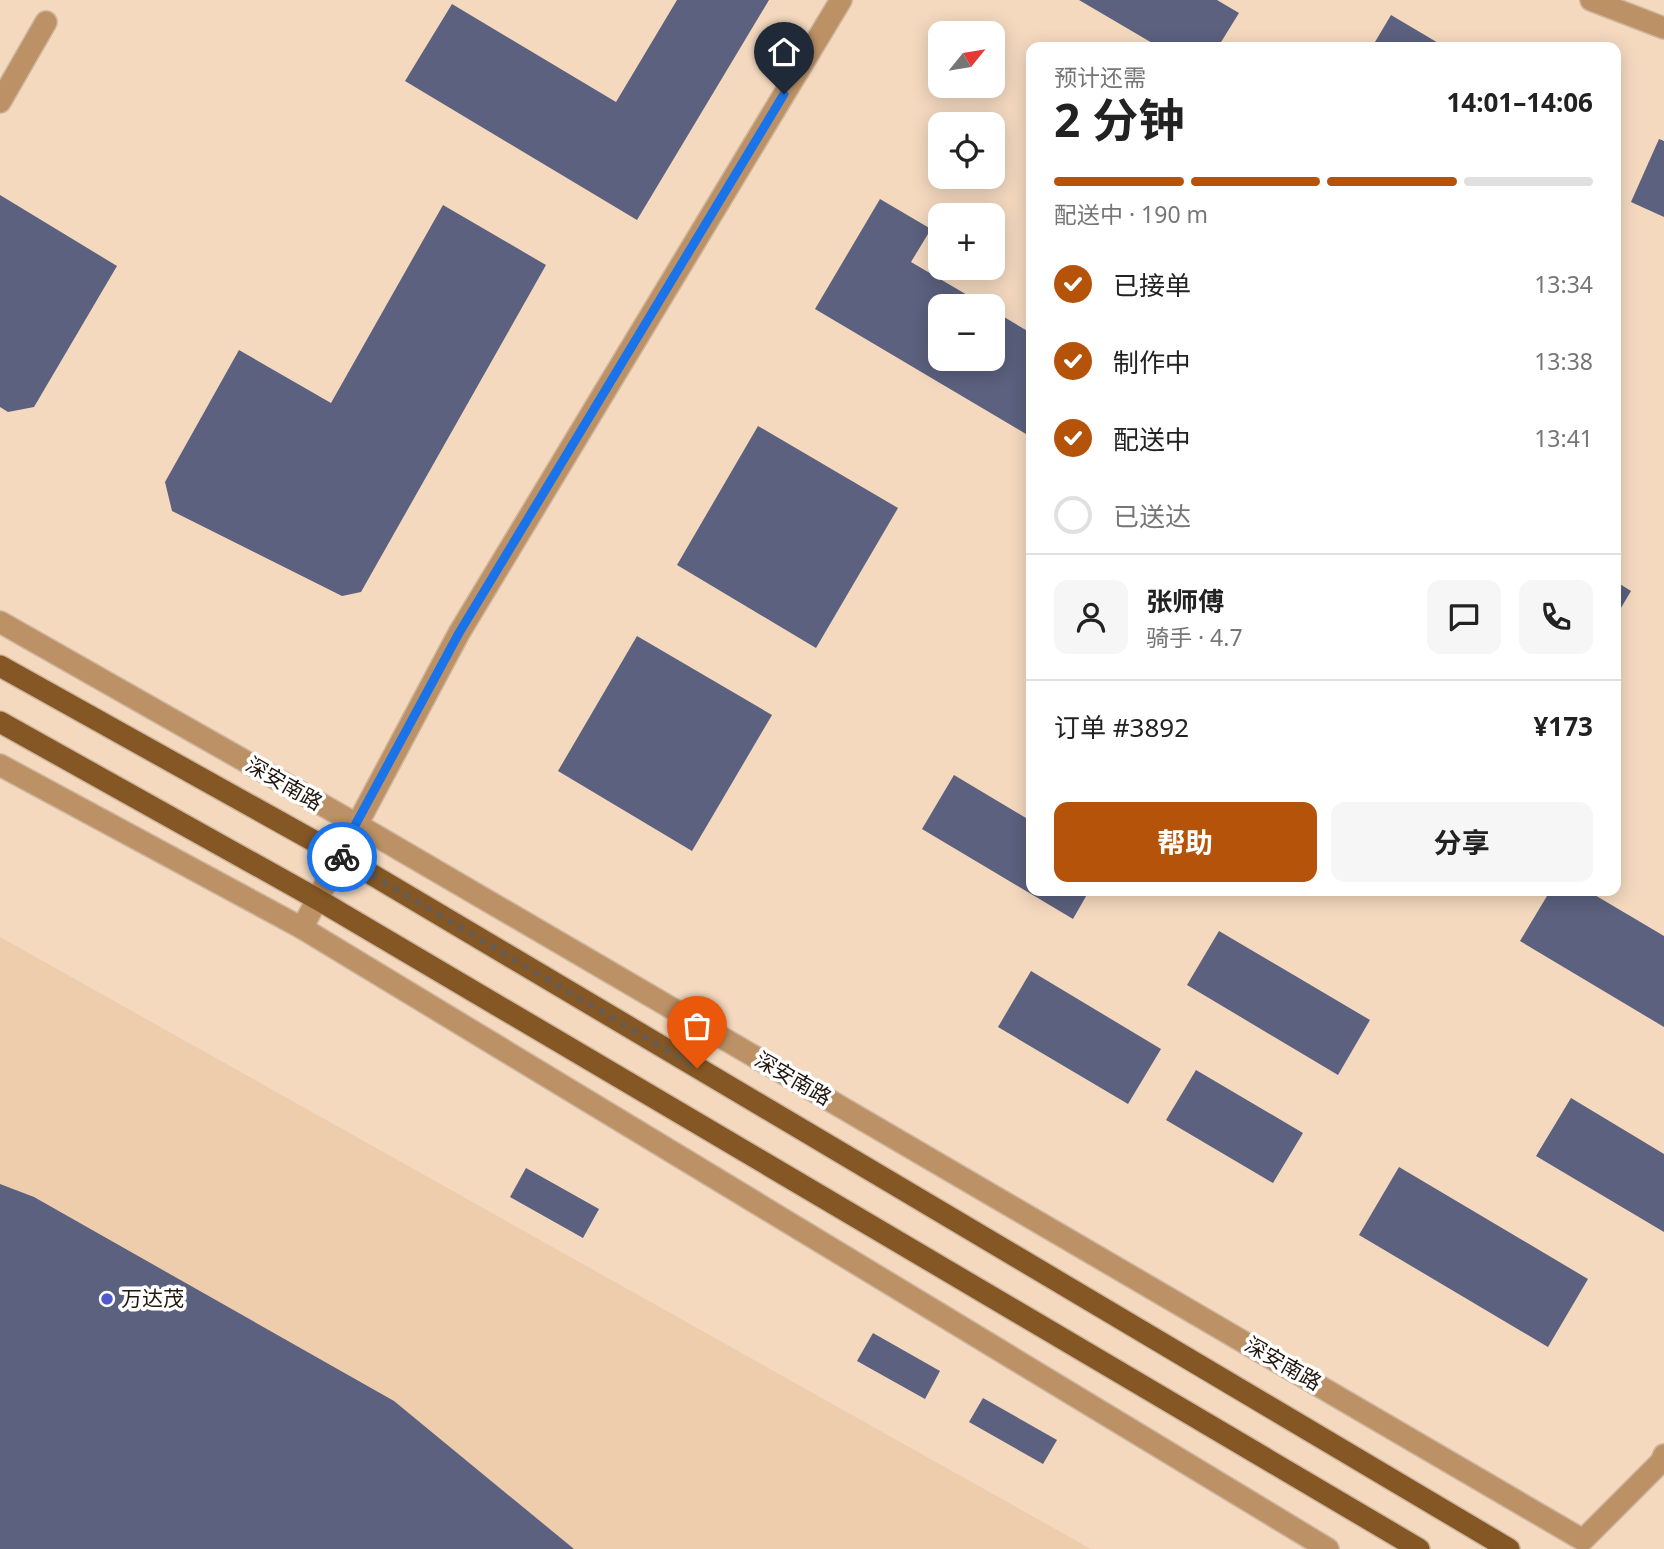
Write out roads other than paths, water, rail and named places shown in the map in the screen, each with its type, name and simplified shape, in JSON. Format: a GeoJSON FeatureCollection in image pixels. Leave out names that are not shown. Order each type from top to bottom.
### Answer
{"type":"FeatureCollection","features":[{"type":"Feature","properties":{"kind":"main road","name":"深安南路"},"geometry":{"type":"LineString","coordinates":[[0,666],[339,855],[1509,1549]]}},
{"type":"Feature","properties":{"kind":"main road"},"geometry":{"type":"LineString","coordinates":[[0,722],[317,899],[1419,1549]]}},
{"type":"Feature","properties":{"kind":"street"},"geometry":{"type":"LineString","coordinates":[[302,928],[459,633],[841,0]]}},
{"type":"Feature","properties":{"kind":"street"},"geometry":{"type":"LineString","coordinates":[[1591,0],[1664,28]]}},
{"type":"Feature","properties":{"kind":"street"},"geometry":{"type":"LineString","coordinates":[[0,103],[46,22]]}},
{"type":"Feature","properties":{"kind":"street","name":"深安南路"},"geometry":{"type":"LineString","coordinates":[[0,622],[356,824],[1588,1546]]}},
{"type":"Feature","properties":{"kind":"street"},"geometry":{"type":"LineString","coordinates":[[0,765],[302,928],[1328,1549]]}},
{"type":"Feature","properties":{"kind":"street"},"geometry":{"type":"LineString","coordinates":[[1588,1546],[1661,1462],[1664,1455]]}},
{"type":"Feature","properties":{"kind":"place","name":"万达茂"},"geometry":{"type":"Point","coordinates":[107,1299]}}]}
